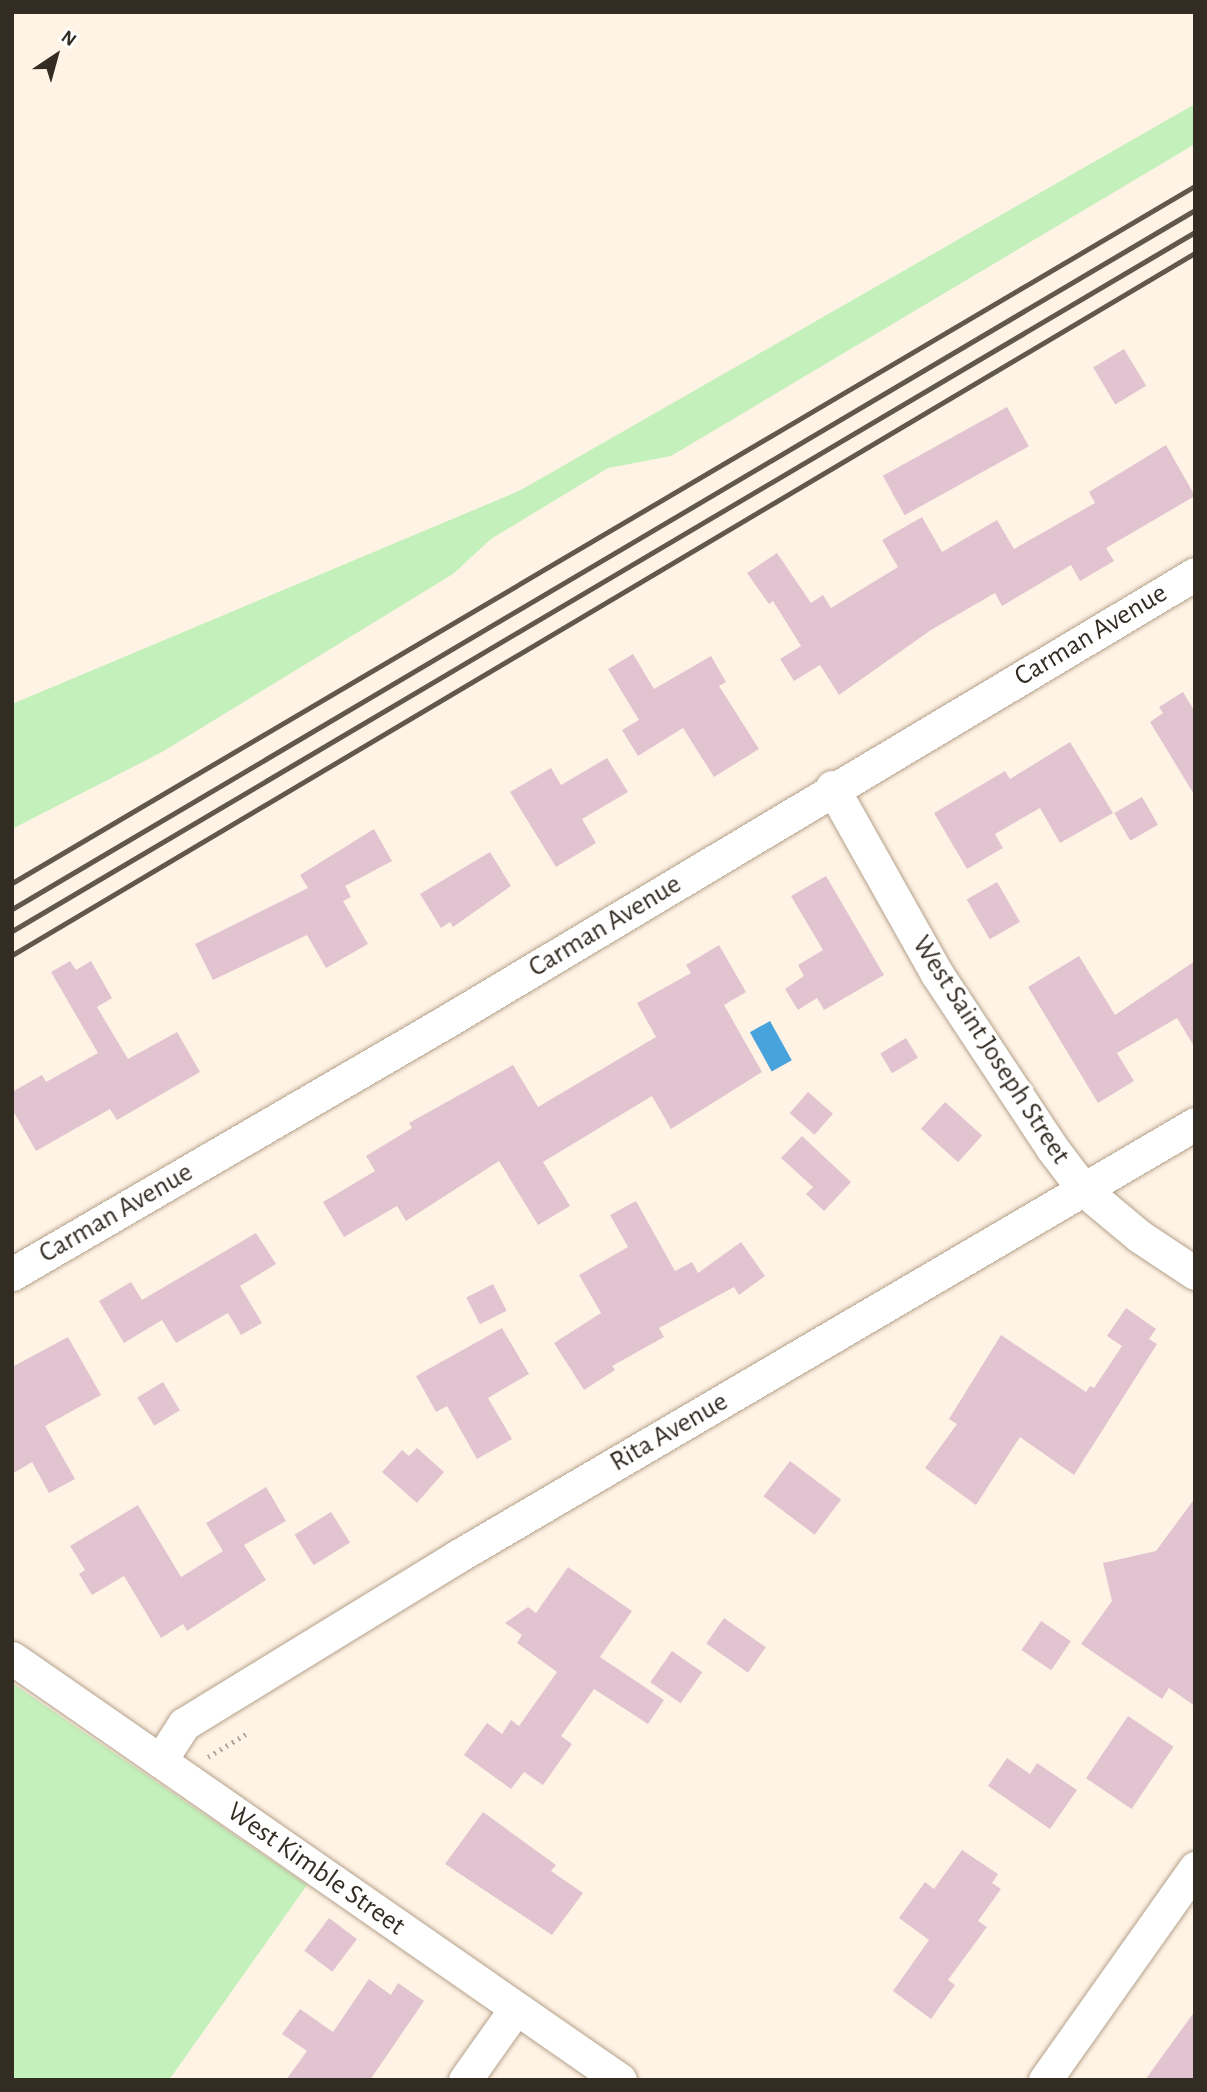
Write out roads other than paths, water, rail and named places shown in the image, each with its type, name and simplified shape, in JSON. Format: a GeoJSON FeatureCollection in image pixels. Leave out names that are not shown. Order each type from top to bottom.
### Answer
{"type":"FeatureCollection","features":[{"type":"Feature","properties":{"kind":"street","name":"Carman Avenue"},"geometry":{"type":"LineString","coordinates":[[12,1273],[447,1021],[832,787],[1195,574]]}},
{"type":"Feature","properties":{"kind":"street","name":"West Saint Joseph Street"},"geometry":{"type":"LineString","coordinates":[[832,787],[937,974],[1084,1190],[1139,1236],[1195,1273]]}},
{"type":"Feature","properties":{"kind":"street","name":"Rita Avenue"},"geometry":{"type":"LineString","coordinates":[[160,1760],[184,1724],[196,1716],[458,1556],[1195,1124]]}},
{"type":"Feature","properties":{"kind":"street","name":"West Kimble Street"},"geometry":{"type":"LineString","coordinates":[[12,1658],[620,2080]]}},
{"type":"Feature","properties":{"kind":"street"},"geometry":{"type":"LineString","coordinates":[[1045,2080],[1195,1868]]}},
{"type":"Feature","properties":{"kind":"street"},"geometry":{"type":"LineString","coordinates":[[465,2080],[516,2008]]}},
{"type":"Feature","properties":{"kind":"water"},"geometry":{"type":"Polygon","coordinates":[[[770,1021],[792,1060],[772,1072],[750,1032],[770,1021]]]}},
{"type":"Feature","properties":{"kind":"railway"},"geometry":{"type":"LineString","coordinates":[[12,883],[1195,186]]}},
{"type":"Feature","properties":{"kind":"railway"},"geometry":{"type":"LineString","coordinates":[[12,909],[1195,210]]}},
{"type":"Feature","properties":{"kind":"railway"},"geometry":{"type":"LineString","coordinates":[[12,931],[1195,232]]}},
{"type":"Feature","properties":{"kind":"railway"},"geometry":{"type":"LineString","coordinates":[[12,955],[1195,253]]}}]}
